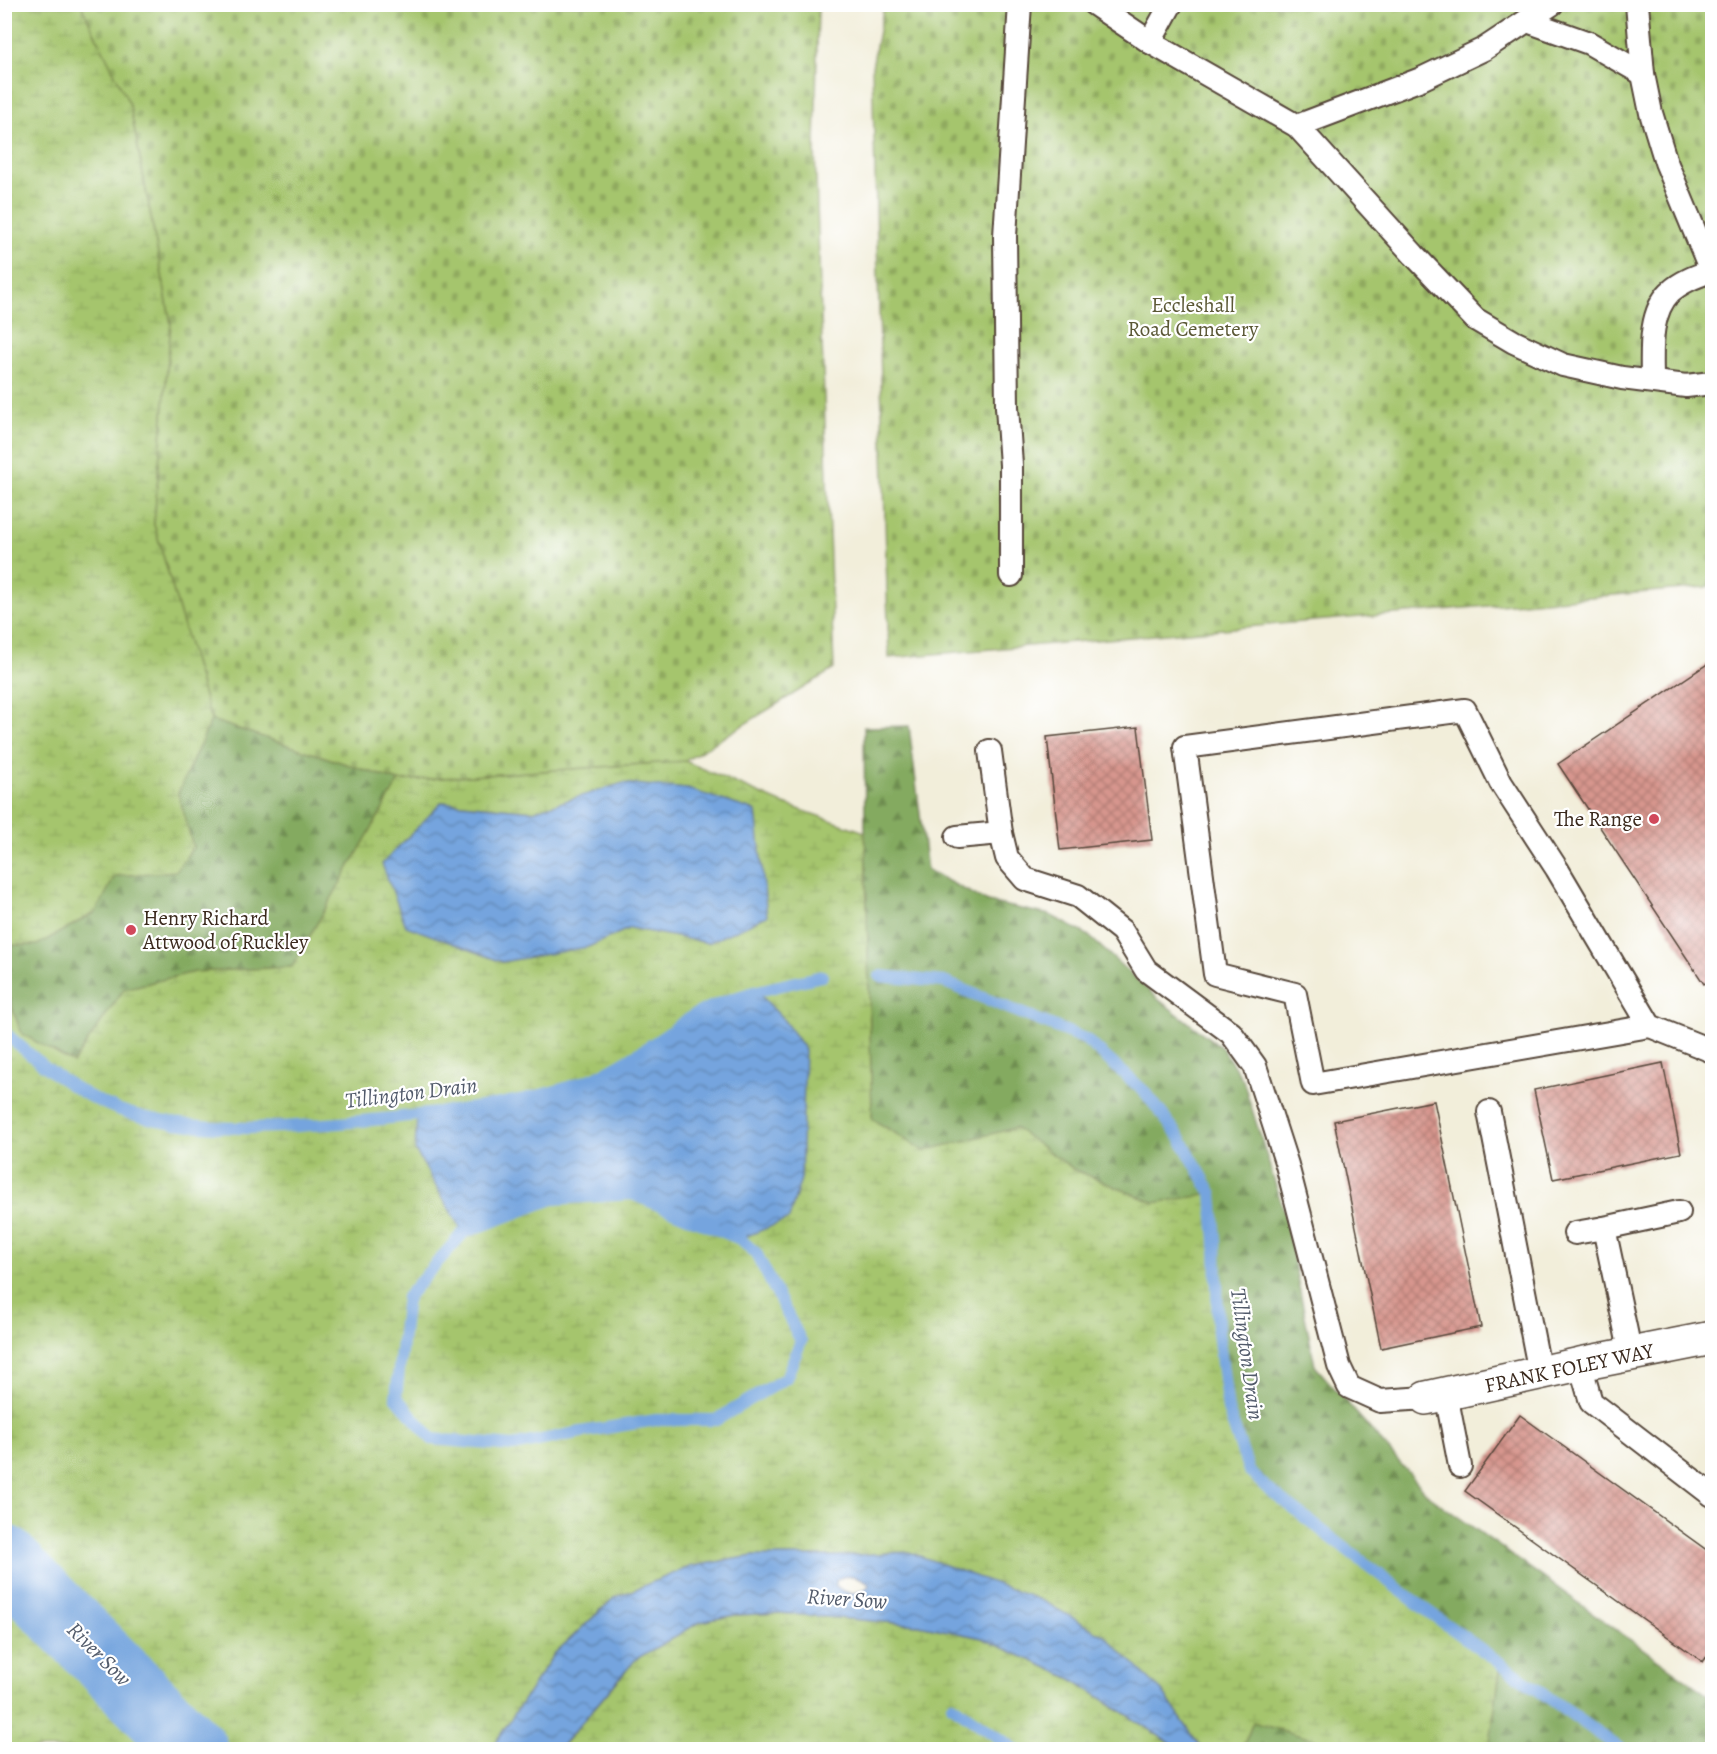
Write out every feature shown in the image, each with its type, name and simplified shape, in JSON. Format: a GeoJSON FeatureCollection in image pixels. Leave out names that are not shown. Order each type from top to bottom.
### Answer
{"type":"FeatureCollection","features":[{"type":"Feature","properties":{"kind":"street","name":"FRANK FOLEY WAY"},"geometry":{"type":"LineString","coordinates":[[1436,1396],[1580,1364],[1713,1338]]}},
{"type":"Feature","properties":{"kind":"lane"},"geometry":{"type":"LineString","coordinates":[[1011,574],[1011,465],[1007,407],[1005,236],[1020,4]]}},
{"type":"Feature","properties":{"kind":"lane"},"geometry":{"type":"LineString","coordinates":[[1094,4],[1150,42],[1297,126],[1413,255],[1475,319],[1514,342],[1563,365],[1622,378],[1686,386],[1713,383]]}},
{"type":"Feature","properties":{"kind":"lane"},"geometry":{"type":"LineString","coordinates":[[1150,42],[1171,4]]}},
{"type":"Feature","properties":{"kind":"lane"},"geometry":{"type":"LineString","coordinates":[[1297,126],[1421,79],[1484,49],[1552,4]]}},
{"type":"Feature","properties":{"kind":"lane"},"geometry":{"type":"LineString","coordinates":[[1637,4],[1643,74],[1651,113],[1666,162],[1712,272],[1687,280],[1669,293],[1656,317],[1652,381]]}},
{"type":"Feature","properties":{"kind":"lane"},"geometry":{"type":"LineString","coordinates":[[1527,21],[1589,44],[1643,74]]}},
{"type":"Feature","properties":{"kind":"lane"},"geometry":{"type":"LineString","coordinates":[[1650,1026],[1557,869],[1501,783],[1465,710],[1185,747],[1215,974],[1295,994],[1313,1084],[1650,1026],[1713,1051]]}},
{"type":"Feature","properties":{"kind":"lane"},"geometry":{"type":"LineString","coordinates":[[990,751],[1001,833],[1007,858],[1026,879],[1078,896],[1122,931],[1146,970],[1231,1033],[1255,1066],[1287,1165],[1339,1366],[1349,1387],[1380,1401],[1436,1396],[1460,1466]]}},
{"type":"Feature","properties":{"kind":"lane"},"geometry":{"type":"LineString","coordinates":[[957,837],[1001,833]]}},
{"type":"Feature","properties":{"kind":"lane"},"geometry":{"type":"LineString","coordinates":[[1489,1112],[1540,1373]]}},
{"type":"Feature","properties":{"kind":"lane"},"geometry":{"type":"LineString","coordinates":[[1575,1233],[1678,1212]]}},
{"type":"Feature","properties":{"kind":"lane"},"geometry":{"type":"LineString","coordinates":[[1604,1227],[1631,1355]]}},
{"type":"Feature","properties":{"kind":"lane"},"geometry":{"type":"LineString","coordinates":[[1580,1364],[1591,1402],[1713,1495]]}},
{"type":"Feature","properties":{"kind":"green space"},"geometry":{"type":"Polygon","coordinates":[[[5,5],[83,5],[130,105],[171,323],[154,524],[211,720],[178,793],[193,847],[176,871],[115,876],[96,912],[37,945],[13,945],[5,957],[5,5]]]}},
{"type":"Feature","properties":{"kind":"green space"},"geometry":{"type":"Polygon","coordinates":[[[81,5],[818,5],[815,150],[834,669],[685,761],[399,781],[211,720],[154,524],[171,323],[130,105],[81,5]]]}},
{"type":"Feature","properties":{"kind":"green space","name":"Eccleshall Road Cemetery"},"geometry":{"type":"Polygon","coordinates":[[[884,5],[1712,5],[1712,585],[889,658],[872,67],[884,5]]]}},
{"type":"Feature","properties":{"kind":"green space"},"geometry":{"type":"Polygon","coordinates":[[[211,720],[399,781],[292,967],[195,972],[124,989],[73,1063],[22,1034],[5,988],[5,957],[13,945],[37,945],[96,912],[115,876],[176,871],[193,847],[178,793],[211,720]]]}},
{"type":"Feature","properties":{"kind":"green space"},"geometry":{"type":"Polygon","coordinates":[[[909,726],[927,870],[988,902],[1050,915],[1088,935],[1158,999],[1222,1048],[1243,1080],[1284,1212],[1315,1366],[1429,1496],[1709,1696],[1712,1701],[1712,1749],[1489,1749],[1501,1663],[1426,1610],[1269,1490],[1249,1471],[1228,1410],[1218,1332],[1216,1241],[1212,1194],[1155,1203],[1075,1170],[1015,1128],[924,1151],[872,1119],[864,727],[909,726]]]}},
{"type":"Feature","properties":{"kind":"green space"},"geometry":{"type":"Polygon","coordinates":[[[685,761],[781,803],[865,832],[872,1119],[924,1151],[1015,1128],[1075,1170],[1154,1203],[1212,1194],[1218,1332],[1228,1410],[1249,1471],[1269,1490],[1426,1610],[1501,1663],[1489,1749],[1347,1749],[1253,1722],[1242,1749],[1202,1749],[1162,1691],[909,1552],[837,1556],[753,1556],[692,1566],[614,1598],[554,1654],[491,1749],[5,1749],[4,988],[22,1034],[73,1063],[124,989],[195,972],[292,967],[399,781],[685,761]],[[442,802],[588,947],[630,928],[708,943],[533,811],[442,802]]]}},
{"type":"Feature","properties":{"kind":"green space"},"geometry":{"type":"Polygon","coordinates":[[[780,1613],[919,1625],[982,1638],[1072,1679],[1179,1749],[559,1750],[636,1659],[700,1622],[735,1615],[780,1613]]]}},
{"type":"Feature","properties":{"kind":"green space"},"geometry":{"type":"Polygon","coordinates":[[[1253,1722],[1347,1749],[1242,1750],[1253,1722]]]}},
{"type":"Feature","properties":{"kind":"water"},"geometry":{"type":"Polygon","coordinates":[[[623,783],[688,789],[756,811],[767,916],[708,943],[630,928],[588,947],[502,962],[406,926],[382,864],[442,802],[533,811],[623,783]]]}},
{"type":"Feature","properties":{"kind":"water"},"geometry":{"type":"Polygon","coordinates":[[[757,991],[783,1019],[805,1050],[801,1179],[789,1219],[740,1239],[632,1194],[553,1199],[463,1233],[415,1150],[417,1115],[508,1102],[575,1084],[621,1064],[700,1012],[757,991]]]}},
{"type":"Feature","properties":{"kind":"water"},"geometry":{"type":"Polygon","coordinates":[[[909,1552],[1043,1601],[1105,1636],[1162,1691],[1202,1749],[1179,1749],[1072,1679],[982,1638],[919,1625],[780,1613],[735,1615],[700,1622],[636,1659],[559,1749],[491,1749],[554,1654],[614,1598],[692,1566],[753,1556],[837,1556],[909,1552]],[[852,1576],[842,1577],[836,1581],[836,1586],[844,1591],[857,1592],[870,1585],[863,1579],[852,1576]]]}},
{"type":"Feature","properties":{"kind":"building","name":"The Range"},"geometry":{"type":"Polygon","coordinates":[[[1712,661],[1712,978],[1704,984],[1558,764],[1712,661]]]}},
{"type":"Feature","properties":{"kind":"building"},"geometry":{"type":"Polygon","coordinates":[[[1138,727],[1152,840],[1060,850],[1047,737],[1138,727]]]}},
{"type":"Feature","properties":{"kind":"building"},"geometry":{"type":"Polygon","coordinates":[[[1663,1063],[1681,1153],[1553,1179],[1534,1090],[1663,1063]]]}},
{"type":"Feature","properties":{"kind":"building"},"geometry":{"type":"Polygon","coordinates":[[[1434,1101],[1481,1327],[1381,1348],[1334,1121],[1434,1101]]]}},
{"type":"Feature","properties":{"kind":"building"},"geometry":{"type":"Polygon","coordinates":[[[1520,1415],[1712,1554],[1712,1649],[1703,1662],[1465,1491],[1520,1415]]]}},
{"type":"Feature","properties":{"kind":"waterway","name":"Tillington Drain"},"geometry":{"type":"LineString","coordinates":[[4,1032],[71,1086],[117,1109],[180,1124],[214,1127],[317,1125],[491,1106],[570,1087],[614,1068],[692,1016],[711,1007],[758,991],[822,976]]}},
{"type":"Feature","properties":{"kind":"waterway","name":"Tillington Drain"},"geometry":{"type":"LineString","coordinates":[[880,976],[944,982],[1085,1039],[1145,1092],[1181,1139],[1212,1194],[1216,1241],[1218,1332],[1228,1410],[1249,1471],[1269,1490],[1426,1610],[1622,1750]]}},
{"type":"Feature","properties":{"kind":"waterway"},"geometry":{"type":"LineString","coordinates":[[632,1194],[740,1239],[756,1253],[801,1341],[786,1378],[716,1420],[656,1420],[513,1446],[432,1439],[396,1397],[407,1297],[463,1233],[553,1199],[632,1194]]}},
{"type":"Feature","properties":{"kind":"waterway","name":"River Sow"},"geometry":{"type":"LineString","coordinates":[[4,1559],[194,1750]]}},
{"type":"Feature","properties":{"kind":"waterway"},"geometry":{"type":"LineString","coordinates":[[952,1705],[1016,1750]]}},
{"type":"Feature","properties":{"kind":"place","name":"The Range"},"geometry":{"type":"Point","coordinates":[1654,819]}},
{"type":"Feature","properties":{"kind":"place","name":"Henry Richard Attwood of Ruckley"},"geometry":{"type":"Point","coordinates":[131,930]}}]}
